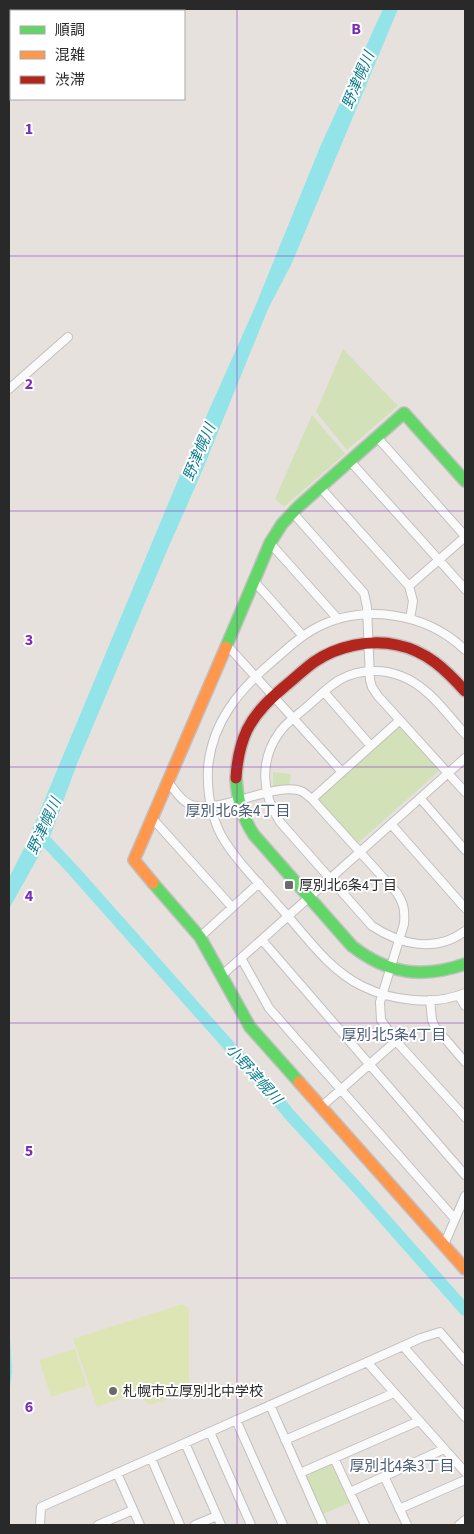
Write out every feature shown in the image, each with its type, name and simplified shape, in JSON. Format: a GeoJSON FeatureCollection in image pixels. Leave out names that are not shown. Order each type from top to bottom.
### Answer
{"type":"FeatureCollection","features":[{"type":"Feature","properties":{"kind":"street"},"geometry":{"type":"LineString","coordinates":[[9,389],[68,337]]}},
{"type":"Feature","properties":{"kind":"street"},"geometry":{"type":"LineString","coordinates":[[465,481],[404,413],[320,487],[282,524],[270,543],[134,860],[200,937],[250,1027],[465,1267]]}},
{"type":"Feature","properties":{"kind":"street"},"geometry":{"type":"LineString","coordinates":[[377,437],[465,536],[409,586]]}},
{"type":"Feature","properties":{"kind":"street"},"geometry":{"type":"LineString","coordinates":[[350,462],[465,589]]}},
{"type":"Feature","properties":{"kind":"street"},"geometry":{"type":"LineString","coordinates":[[320,487],[409,586],[413,601],[410,619]]}},
{"type":"Feature","properties":{"kind":"street"},"geometry":{"type":"LineString","coordinates":[[292,513],[364,594],[372,687],[465,792]]}},
{"type":"Feature","properties":{"kind":"street"},"geometry":{"type":"LineString","coordinates":[[270,543],[338,619]]}},
{"type":"Feature","properties":{"kind":"street"},"geometry":{"type":"LineString","coordinates":[[254,581],[303,636]]}},
{"type":"Feature","properties":{"kind":"street"},"geometry":{"type":"LineString","coordinates":[[465,650],[452,638],[438,630],[410,619],[389,614],[367,614],[338,619],[316,628],[303,636],[243,688],[222,720],[213,744],[208,769],[209,794],[216,822],[234,855],[325,958],[343,975],[363,987],[395,997],[430,1000],[462,994],[465,1006]]}},
{"type":"Feature","properties":{"kind":"street"},"geometry":{"type":"LineString","coordinates":[[465,691],[446,670],[426,655],[410,648],[396,644],[369,643],[346,646],[314,662],[260,710],[243,739],[237,767],[238,800],[254,835],[362,955],[390,968],[416,974],[455,968],[465,964]]}},
{"type":"Feature","properties":{"kind":"street"},"geometry":{"type":"LineString","coordinates":[[226,644],[342,772]]}},
{"type":"Feature","properties":{"kind":"street"},"geometry":{"type":"LineString","coordinates":[[465,734],[419,685],[391,672],[370,671],[350,676],[333,684],[294,718],[279,733],[269,752],[265,771],[270,806],[280,822],[372,926],[390,937],[409,944],[431,945],[451,939],[465,931]]}},
{"type":"Feature","properties":{"kind":"street"},"geometry":{"type":"LineString","coordinates":[[324,692],[371,746]]}},
{"type":"Feature","properties":{"kind":"street"},"geometry":{"type":"LineString","coordinates":[[312,799],[400,720]]}},
{"type":"Feature","properties":{"kind":"street"},"geometry":{"type":"LineString","coordinates":[[221,976],[465,758]]}},
{"type":"Feature","properties":{"kind":"street"},"geometry":{"type":"LineString","coordinates":[[168,782],[182,799],[189,804],[199,807],[212,806],[284,789],[302,792],[312,799],[397,893],[403,902],[405,911],[404,924],[380,1002],[381,1020],[396,1041],[465,1117]]}},
{"type":"Feature","properties":{"kind":"street"},"geometry":{"type":"LineString","coordinates":[[420,798],[465,850]]}},
{"type":"Feature","properties":{"kind":"street"},"geometry":{"type":"LineString","coordinates":[[152,818],[232,907]]}},
{"type":"Feature","properties":{"kind":"street"},"geometry":{"type":"LineString","coordinates":[[391,824],[465,908]]}},
{"type":"Feature","properties":{"kind":"street"},"geometry":{"type":"LineString","coordinates":[[200,937],[258,882]]}},
{"type":"Feature","properties":{"kind":"street"},"geometry":{"type":"LineString","coordinates":[[262,940],[465,1175]]}},
{"type":"Feature","properties":{"kind":"street"},"geometry":{"type":"LineString","coordinates":[[241,958],[269,1008],[455,1219]]}},
{"type":"Feature","properties":{"kind":"street"},"geometry":{"type":"LineString","coordinates":[[430,1000],[432,1020],[435,1028],[465,1062]]}},
{"type":"Feature","properties":{"kind":"street"},"geometry":{"type":"LineString","coordinates":[[321,1107],[396,1041]]}},
{"type":"Feature","properties":{"kind":"street"},"geometry":{"type":"LineString","coordinates":[[444,1245],[465,1196]]}},
{"type":"Feature","properties":{"kind":"street"},"geometry":{"type":"LineString","coordinates":[[40,1525],[41,1507],[403,1346],[440,1332],[465,1361]]}},
{"type":"Feature","properties":{"kind":"street"},"geometry":{"type":"LineString","coordinates":[[403,1346],[465,1417]]}},
{"type":"Feature","properties":{"kind":"street"},"geometry":{"type":"LineString","coordinates":[[367,1362],[465,1472]]}},
{"type":"Feature","properties":{"kind":"street"},"geometry":{"type":"LineString","coordinates":[[286,1440],[394,1393]]}},
{"type":"Feature","properties":{"kind":"street"},"geometry":{"type":"LineString","coordinates":[[270,1405],[323,1525]]}},
{"type":"Feature","properties":{"kind":"street"},"geometry":{"type":"LineString","coordinates":[[236,1420],[282,1525]]}},
{"type":"Feature","properties":{"kind":"street"},"geometry":{"type":"LineString","coordinates":[[300,1472],[419,1421]]}},
{"type":"Feature","properties":{"kind":"street"},"geometry":{"type":"LineString","coordinates":[[210,1432],[251,1525]]}},
{"type":"Feature","properties":{"kind":"street"},"geometry":{"type":"LineString","coordinates":[[185,1443],[221,1525]]}},
{"type":"Feature","properties":{"kind":"street"},"geometry":{"type":"LineString","coordinates":[[350,1492],[444,1448]]}},
{"type":"Feature","properties":{"kind":"street"},"geometry":{"type":"LineString","coordinates":[[151,1458],[180,1525]]}},
{"type":"Feature","properties":{"kind":"street"},"geometry":{"type":"LineString","coordinates":[[334,1458],[365,1525]]}},
{"type":"Feature","properties":{"kind":"street"},"geometry":{"type":"LineString","coordinates":[[117,1473],[140,1525]]}},
{"type":"Feature","properties":{"kind":"street"},"geometry":{"type":"LineString","coordinates":[[384,1476],[407,1525]]}},
{"type":"Feature","properties":{"kind":"street"},"geometry":{"type":"LineString","coordinates":[[399,1509],[465,1480]]}},
{"type":"Feature","properties":{"kind":"street"},"geometry":{"type":"LineString","coordinates":[[98,1525],[133,1510]]}},
{"type":"Feature","properties":{"kind":"street"},"geometry":{"type":"LineString","coordinates":[[195,1525],[217,1516]]}},
{"type":"Feature","properties":{"kind":"street"},"geometry":{"type":"LineString","coordinates":[[458,1525],[465,1520]]}},
{"type":"Feature","properties":{"kind":"green space"},"geometry":{"type":"Polygon","coordinates":[[[343,349],[398,406],[347,450],[316,412],[343,349]]]}},
{"type":"Feature","properties":{"kind":"green space"},"geometry":{"type":"Polygon","coordinates":[[[312,415],[345,454],[284,507],[275,499],[312,415]]]}},
{"type":"Feature","properties":{"kind":"green space"},"geometry":{"type":"Polygon","coordinates":[[[399,725],[439,771],[357,844],[317,799],[399,725]]]}},
{"type":"Feature","properties":{"kind":"green space"},"geometry":{"type":"Polygon","coordinates":[[[273,772],[291,774],[289,787],[273,787],[273,772]]]}},
{"type":"Feature","properties":{"kind":"green space"},"geometry":{"type":"Polygon","coordinates":[[[182,1304],[189,1309],[189,1392],[149,1405],[137,1393],[97,1407],[73,1339],[182,1304]]]}},
{"type":"Feature","properties":{"kind":"green space"},"geometry":{"type":"Polygon","coordinates":[[[75,1349],[87,1386],[51,1397],[39,1360],[75,1349]]]}},
{"type":"Feature","properties":{"kind":"green space"},"geometry":{"type":"Polygon","coordinates":[[[332,1465],[349,1503],[323,1514],[307,1478],[308,1474],[332,1465]]]}},
{"type":"Feature","properties":{"kind":"water","name":"野津幌川"},"geometry":{"type":"Polygon","coordinates":[[[383,9],[398,9],[292,263],[268,309],[203,469],[77,764],[51,834],[9,909],[9,878],[27,842],[181,473],[255,307],[320,147],[383,9]]]}},
{"type":"Feature","properties":{"kind":"water"},"geometry":{"type":"Polygon","coordinates":[[[9,1317],[12,1372],[9,1395],[9,1317]]]}},
{"type":"Feature","properties":{"kind":"waterway","name":"小野津幌川"},"geometry":{"type":"LineString","coordinates":[[42,837],[465,1310]]}},
{"type":"Feature","properties":{"kind":"traffic: fast"},"geometry":{"type":"LineString","coordinates":[[226,647],[270,543],[282,524],[299,506],[404,413],[465,481]]}},
{"type":"Feature","properties":{"kind":"traffic: fast"},"geometry":{"type":"LineString","coordinates":[[236,778],[241,808],[254,835],[352,946],[379,963],[406,971],[434,971],[465,964]]}},
{"type":"Feature","properties":{"kind":"traffic: fast"},"geometry":{"type":"LineString","coordinates":[[153,883],[200,937],[250,1027],[299,1082]]}},
{"type":"Feature","properties":{"kind":"traffic: slow"},"geometry":{"type":"LineString","coordinates":[[153,883],[134,860],[226,647]]}},
{"type":"Feature","properties":{"kind":"traffic: slow"},"geometry":{"type":"LineString","coordinates":[[299,1082],[465,1269]]}},
{"type":"Feature","properties":{"kind":"traffic: jam"},"geometry":{"type":"LineString","coordinates":[[236,778],[242,741],[259,712],[306,668],[323,656],[343,648],[376,643],[387,643],[408,648],[435,662],[465,691]]}},
{"type":"Feature","properties":{"kind":"place","name":"厚別北6条4丁目"},"geometry":{"type":"Point","coordinates":[289,885]}},
{"type":"Feature","properties":{"kind":"place","name":"札幌市立厚別北中学校"},"geometry":{"type":"Point","coordinates":[113,1391]}},
{"type":"Feature","properties":{"kind":"district","name":"厚別北6条4丁目"},"geometry":{"type":"Point","coordinates":[238,811]}},
{"type":"Feature","properties":{"kind":"district","name":"厚別北5条4丁目"},"geometry":{"type":"Point","coordinates":[394,1035]}},
{"type":"Feature","properties":{"kind":"district","name":"厚別北4条3丁目"},"geometry":{"type":"Point","coordinates":[402,1466]}}]}
